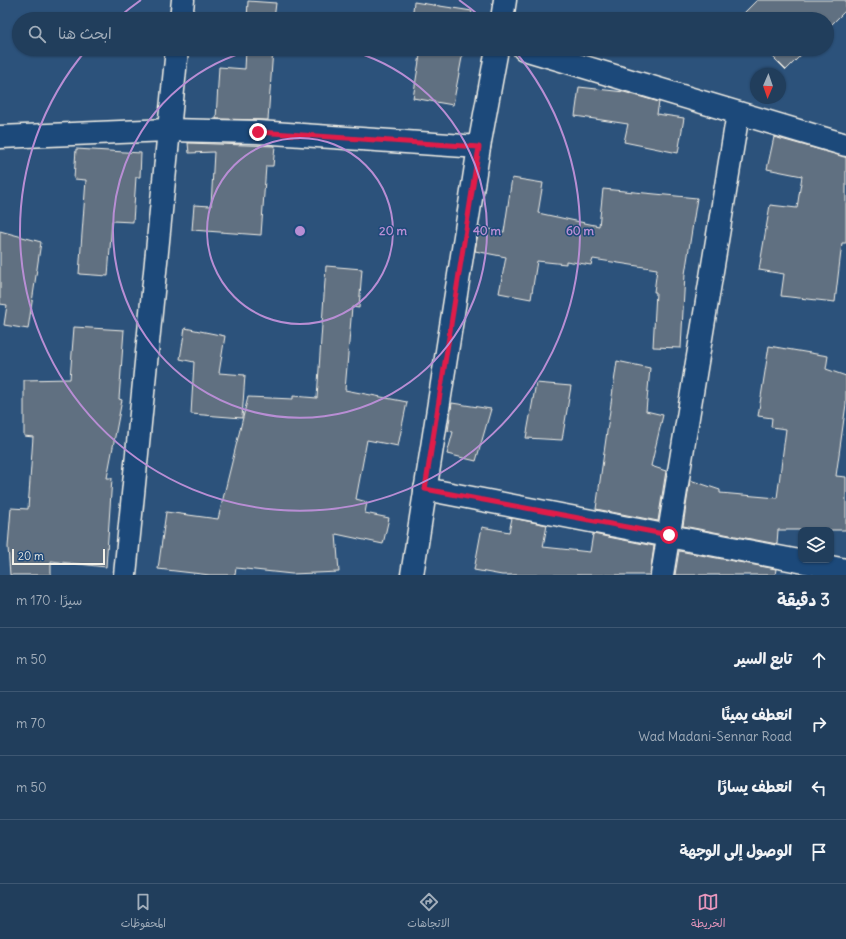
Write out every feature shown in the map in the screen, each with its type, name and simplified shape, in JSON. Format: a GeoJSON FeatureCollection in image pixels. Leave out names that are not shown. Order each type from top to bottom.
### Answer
{"type":"FeatureCollection","features":[{"type":"Feature","properties":{"kind":"street"},"geometry":{"type":"LineString","coordinates":[[182,12],[183,0]]}},
{"type":"Feature","properties":{"kind":"street"},"geometry":{"type":"LineString","coordinates":[[503,12],[505,0]]}},
{"type":"Feature","properties":{"kind":"street"},"geometry":{"type":"LineString","coordinates":[[125,575],[176,56]]}},
{"type":"Feature","properties":{"kind":"street"},"geometry":{"type":"LineString","coordinates":[[412,575],[479,147],[496,56]]}},
{"type":"Feature","properties":{"kind":"street"},"geometry":{"type":"LineString","coordinates":[[547,56],[846,145]]}},
{"type":"Feature","properties":{"kind":"street"},"geometry":{"type":"LineString","coordinates":[[662,575],[738,113]]}},
{"type":"Feature","properties":{"kind":"street"},"geometry":{"type":"LineString","coordinates":[[0,137],[168,130],[258,132],[479,147]]}},
{"type":"Feature","properties":{"kind":"street"},"geometry":{"type":"LineString","coordinates":[[425,489],[846,570]]}},
{"type":"Feature","properties":{"kind":"building"},"geometry":{"type":"Polygon","coordinates":[[[757,0],[846,0],[846,10],[834,22],[834,12],[745,12],[757,0]]]}},
{"type":"Feature","properties":{"kind":"building"},"geometry":{"type":"Polygon","coordinates":[[[248,1],[276,3],[275,12],[247,12],[248,1]]]}},
{"type":"Feature","properties":{"kind":"building"},"geometry":{"type":"Polygon","coordinates":[[[414,2],[472,11],[472,12],[413,12],[414,2]]]}},
{"type":"Feature","properties":{"kind":"building"},"geometry":{"type":"Polygon","coordinates":[[[246,56],[273,56],[268,120],[216,119],[219,67],[245,69],[246,56]]]}},
{"type":"Feature","properties":{"kind":"building"},"geometry":{"type":"Polygon","coordinates":[[[420,56],[462,56],[453,105],[413,98],[420,56]]]}},
{"type":"Feature","properties":{"kind":"building"},"geometry":{"type":"Polygon","coordinates":[[[772,56],[800,56],[786,70],[786,68],[784,68],[772,56]]]}},
{"type":"Feature","properties":{"kind":"building"},"geometry":{"type":"Polygon","coordinates":[[[579,87],[624,92],[659,102],[657,114],[684,118],[678,153],[624,142],[628,124],[575,116],[579,87]]]}},
{"type":"Feature","properties":{"kind":"building"},"geometry":{"type":"Polygon","coordinates":[[[774,137],[846,157],[846,243],[842,243],[835,302],[781,296],[784,274],[759,270],[770,205],[797,208],[802,176],[767,169],[774,137]]]}},
{"type":"Feature","properties":{"kind":"building"},"geometry":{"type":"Polygon","coordinates":[[[188,143],[275,146],[273,166],[266,166],[261,235],[192,230],[194,205],[211,206],[214,152],[189,153],[188,143]]]}},
{"type":"Feature","properties":{"kind":"building"},"geometry":{"type":"Polygon","coordinates":[[[76,149],[141,153],[140,177],[136,177],[133,222],[112,221],[108,276],[79,274],[86,180],[74,179],[76,149]]]}},
{"type":"Feature","properties":{"kind":"building"},"geometry":{"type":"Polygon","coordinates":[[[512,178],[543,183],[538,213],[599,226],[603,189],[697,198],[685,274],[681,348],[653,347],[656,292],[654,292],[657,269],[593,259],[591,265],[566,261],[566,264],[537,261],[531,299],[499,293],[506,257],[475,251],[479,227],[504,232],[512,178]]]}},
{"type":"Feature","properties":{"kind":"building"},"geometry":{"type":"Polygon","coordinates":[[[0,231],[41,242],[28,329],[4,325],[7,305],[0,304],[0,231]]]}},
{"type":"Feature","properties":{"kind":"building"},"geometry":{"type":"Polygon","coordinates":[[[326,266],[362,269],[359,308],[352,307],[345,390],[407,402],[398,446],[367,440],[356,499],[367,502],[365,513],[389,518],[383,544],[336,534],[339,572],[292,574],[236,568],[235,575],[210,575],[158,569],[166,512],[218,519],[248,397],[293,399],[293,396],[317,398],[326,266]]]}},
{"type":"Feature","properties":{"kind":"building"},"geometry":{"type":"Polygon","coordinates":[[[74,327],[124,330],[119,399],[122,400],[107,478],[112,478],[106,567],[51,561],[51,575],[10,575],[8,547],[11,508],[28,509],[33,437],[24,436],[24,380],[70,379],[74,327]]]}},
{"type":"Feature","properties":{"kind":"building"},"geometry":{"type":"Polygon","coordinates":[[[185,328],[225,336],[219,373],[245,375],[242,418],[191,414],[194,362],[180,359],[185,328]]]}},
{"type":"Feature","properties":{"kind":"building"},"geometry":{"type":"Polygon","coordinates":[[[769,346],[828,356],[826,369],[846,376],[846,404],[836,476],[846,477],[846,530],[834,530],[834,527],[798,527],[798,530],[778,530],[777,544],[683,526],[690,480],[720,490],[720,493],[777,498],[786,429],[771,427],[772,418],[758,416],[769,346]]]}},
{"type":"Feature","properties":{"kind":"building"},"geometry":{"type":"Polygon","coordinates":[[[617,361],[650,368],[646,411],[663,415],[651,466],[666,471],[658,521],[596,509],[617,361]]]}},
{"type":"Feature","properties":{"kind":"building"},"geometry":{"type":"Polygon","coordinates":[[[536,383],[571,386],[562,440],[526,438],[536,383]]]}},
{"type":"Feature","properties":{"kind":"building"},"geometry":{"type":"Polygon","coordinates":[[[452,403],[491,409],[476,461],[447,454],[453,432],[448,431],[452,403]]]}},
{"type":"Feature","properties":{"kind":"building"},"geometry":{"type":"Polygon","coordinates":[[[512,518],[547,525],[543,547],[590,552],[593,534],[654,546],[650,575],[502,575],[474,570],[482,527],[509,532],[512,518]]]}},
{"type":"Feature","properties":{"kind":"building"},"geometry":{"type":"Polygon","coordinates":[[[679,551],[776,569],[775,575],[675,575],[679,551]]]}},
{"type":"Feature","properties":{"kind":"route"},"geometry":{"type":"LineString","coordinates":[[258,132],[479,147],[425,489],[669,535]]}}]}
